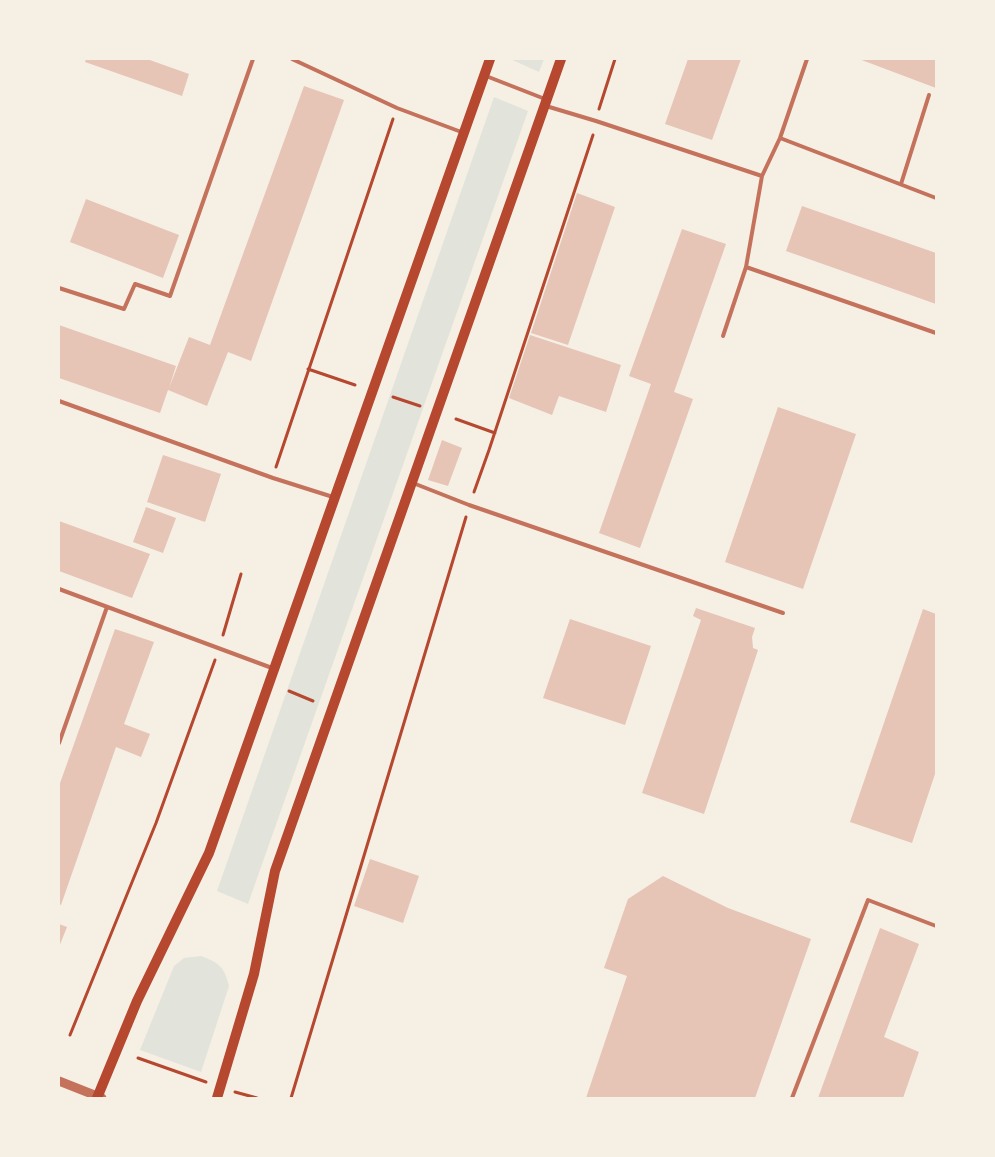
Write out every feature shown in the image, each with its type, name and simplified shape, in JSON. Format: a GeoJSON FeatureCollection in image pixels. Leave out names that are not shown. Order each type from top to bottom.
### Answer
{"type":"FeatureCollection","features":[{"type":"Feature","properties":{"kind":"main road"},"geometry":{"type":"LineString","coordinates":[[99,1098],[136,1001],[209,853],[490,59]]}},
{"type":"Feature","properties":{"kind":"main road"},"geometry":{"type":"LineString","coordinates":[[217,1098],[254,974],[275,871],[410,483],[561,59]]}},
{"type":"Feature","properties":{"kind":"street"},"geometry":{"type":"LineString","coordinates":[[59,1081],[99,1098]]}},
{"type":"Feature","properties":{"kind":"lane"},"geometry":{"type":"LineString","coordinates":[[59,288],[124,309],[135,284],[170,296],[253,59]]}},
{"type":"Feature","properties":{"kind":"lane"},"geometry":{"type":"LineString","coordinates":[[292,59],[397,108],[464,132]]}},
{"type":"Feature","properties":{"kind":"lane"},"geometry":{"type":"LineString","coordinates":[[723,336],[746,267],[762,176],[780,138],[807,59]]}},
{"type":"Feature","properties":{"kind":"lane"},"geometry":{"type":"LineString","coordinates":[[484,75],[545,103],[762,176]]}},
{"type":"Feature","properties":{"kind":"lane"},"geometry":{"type":"LineString","coordinates":[[900,184],[929,95]]}},
{"type":"Feature","properties":{"kind":"lane"},"geometry":{"type":"LineString","coordinates":[[780,138],[936,198]]}},
{"type":"Feature","properties":{"kind":"lane"},"geometry":{"type":"LineString","coordinates":[[746,267],[936,333]]}},
{"type":"Feature","properties":{"kind":"lane"},"geometry":{"type":"LineString","coordinates":[[59,401],[273,478],[335,498]]}},
{"type":"Feature","properties":{"kind":"lane"},"geometry":{"type":"LineString","coordinates":[[410,483],[783,614]]}},
{"type":"Feature","properties":{"kind":"lane"},"geometry":{"type":"LineString","coordinates":[[59,589],[274,668]]}},
{"type":"Feature","properties":{"kind":"lane"},"geometry":{"type":"LineString","coordinates":[[59,743],[107,607]]}},
{"type":"Feature","properties":{"kind":"lane"},"geometry":{"type":"LineString","coordinates":[[792,1098],[868,900],[936,926]]}},
{"type":"Feature","properties":{"kind":"path"},"geometry":{"type":"LineString","coordinates":[[599,110],[615,59]]}},
{"type":"Feature","properties":{"kind":"path"},"geometry":{"type":"LineString","coordinates":[[273,478],[397,108]]}},
{"type":"Feature","properties":{"kind":"path"},"geometry":{"type":"LineString","coordinates":[[291,1098],[469,505],[495,433],[593,135]]}},
{"type":"Feature","properties":{"kind":"path"},"geometry":{"type":"LineString","coordinates":[[308,369],[355,385]]}},
{"type":"Feature","properties":{"kind":"path"},"geometry":{"type":"LineString","coordinates":[[393,397],[420,406]]}},
{"type":"Feature","properties":{"kind":"path"},"geometry":{"type":"LineString","coordinates":[[456,419],[495,433]]}},
{"type":"Feature","properties":{"kind":"path"},"geometry":{"type":"LineString","coordinates":[[70,1035],[156,823],[219,648],[242,574]]}},
{"type":"Feature","properties":{"kind":"path"},"geometry":{"type":"LineString","coordinates":[[288,691],[313,701]]}},
{"type":"Feature","properties":{"kind":"path"},"geometry":{"type":"LineString","coordinates":[[138,1058],[198,1080]]}},
{"type":"Feature","properties":{"kind":"shaded area"},"geometry":{"type":"Polygon","coordinates":[[[510,59],[544,59],[539,72],[510,59]]]}},
{"type":"Feature","properties":{"kind":"shaded area"},"geometry":{"type":"Polygon","coordinates":[[[494,97],[528,111],[248,904],[217,891],[494,97]]]}},
{"type":"Feature","properties":{"kind":"shaded area"},"geometry":{"type":"Polygon","coordinates":[[[201,956],[220,966],[229,986],[201,1072],[140,1050],[174,966],[184,958],[201,956]]]}},
{"type":"Feature","properties":{"kind":"building"},"geometry":{"type":"Polygon","coordinates":[[[86,59],[147,59],[189,74],[182,96],[85,62],[86,59]]]}},
{"type":"Feature","properties":{"kind":"building"},"geometry":{"type":"Polygon","coordinates":[[[688,59],[741,59],[712,140],[665,124],[688,59]]]}},
{"type":"Feature","properties":{"kind":"building"},"geometry":{"type":"Polygon","coordinates":[[[859,59],[936,59],[936,88],[859,59]]]}},
{"type":"Feature","properties":{"kind":"building"},"geometry":{"type":"Polygon","coordinates":[[[304,86],[344,100],[251,361],[228,352],[207,406],[168,390],[160,413],[59,378],[59,325],[176,366],[169,388],[189,337],[210,345],[304,86]]]}},
{"type":"Feature","properties":{"kind":"building"},"geometry":{"type":"Polygon","coordinates":[[[577,193],[615,207],[568,345],[531,333],[577,193]]]}},
{"type":"Feature","properties":{"kind":"building"},"geometry":{"type":"Polygon","coordinates":[[[86,199],[179,235],[163,278],[70,242],[86,199]]]}},
{"type":"Feature","properties":{"kind":"building"},"geometry":{"type":"Polygon","coordinates":[[[802,206],[936,253],[936,304],[786,251],[802,206]]]}},
{"type":"Feature","properties":{"kind":"building"},"geometry":{"type":"Polygon","coordinates":[[[682,229],[726,244],[674,392],[693,399],[640,548],[599,533],[651,384],[629,376],[682,229]]]}},
{"type":"Feature","properties":{"kind":"building"},"geometry":{"type":"Polygon","coordinates":[[[530,335],[621,365],[606,412],[559,396],[552,415],[509,398],[530,335]]]}},
{"type":"Feature","properties":{"kind":"building"},"geometry":{"type":"Polygon","coordinates":[[[778,407],[856,434],[803,589],[725,562],[778,407]]]}},
{"type":"Feature","properties":{"kind":"building"},"geometry":{"type":"Polygon","coordinates":[[[442,440],[462,448],[448,486],[428,480],[442,440]]]}},
{"type":"Feature","properties":{"kind":"building"},"geometry":{"type":"Polygon","coordinates":[[[163,455],[221,474],[205,522],[147,502],[163,455]]]}},
{"type":"Feature","properties":{"kind":"building"},"geometry":{"type":"Polygon","coordinates":[[[146,507],[176,518],[163,553],[133,542],[146,507]]]}},
{"type":"Feature","properties":{"kind":"building"},"geometry":{"type":"Polygon","coordinates":[[[59,521],[150,554],[132,598],[59,571],[59,521]]]}},
{"type":"Feature","properties":{"kind":"building"},"geometry":{"type":"Polygon","coordinates":[[[696,608],[755,628],[752,637],[753,648],[758,650],[704,814],[642,793],[701,620],[693,616],[696,608]]]}},
{"type":"Feature","properties":{"kind":"building"},"geometry":{"type":"Polygon","coordinates":[[[923,609],[936,614],[936,771],[912,843],[850,822],[923,609]]]}},
{"type":"Feature","properties":{"kind":"building"},"geometry":{"type":"Polygon","coordinates":[[[570,619],[651,646],[625,725],[543,698],[570,619]]]}},
{"type":"Feature","properties":{"kind":"building"},"geometry":{"type":"Polygon","coordinates":[[[115,629],[154,642],[124,724],[150,734],[141,757],[116,747],[61,905],[59,904],[59,786],[115,629]]]}},
{"type":"Feature","properties":{"kind":"building"},"geometry":{"type":"Polygon","coordinates":[[[370,859],[419,876],[403,923],[354,906],[370,859]]]}},
{"type":"Feature","properties":{"kind":"building"},"geometry":{"type":"Polygon","coordinates":[[[663,876],[728,908],[811,939],[755,1098],[586,1098],[627,976],[604,968],[628,899],[663,876]]]}},
{"type":"Feature","properties":{"kind":"building"},"geometry":{"type":"Polygon","coordinates":[[[59,924],[67,927],[59,947],[59,924]]]}},
{"type":"Feature","properties":{"kind":"building"},"geometry":{"type":"Polygon","coordinates":[[[880,928],[919,944],[884,1037],[919,1052],[903,1098],[818,1098],[880,928]]]}}]}
